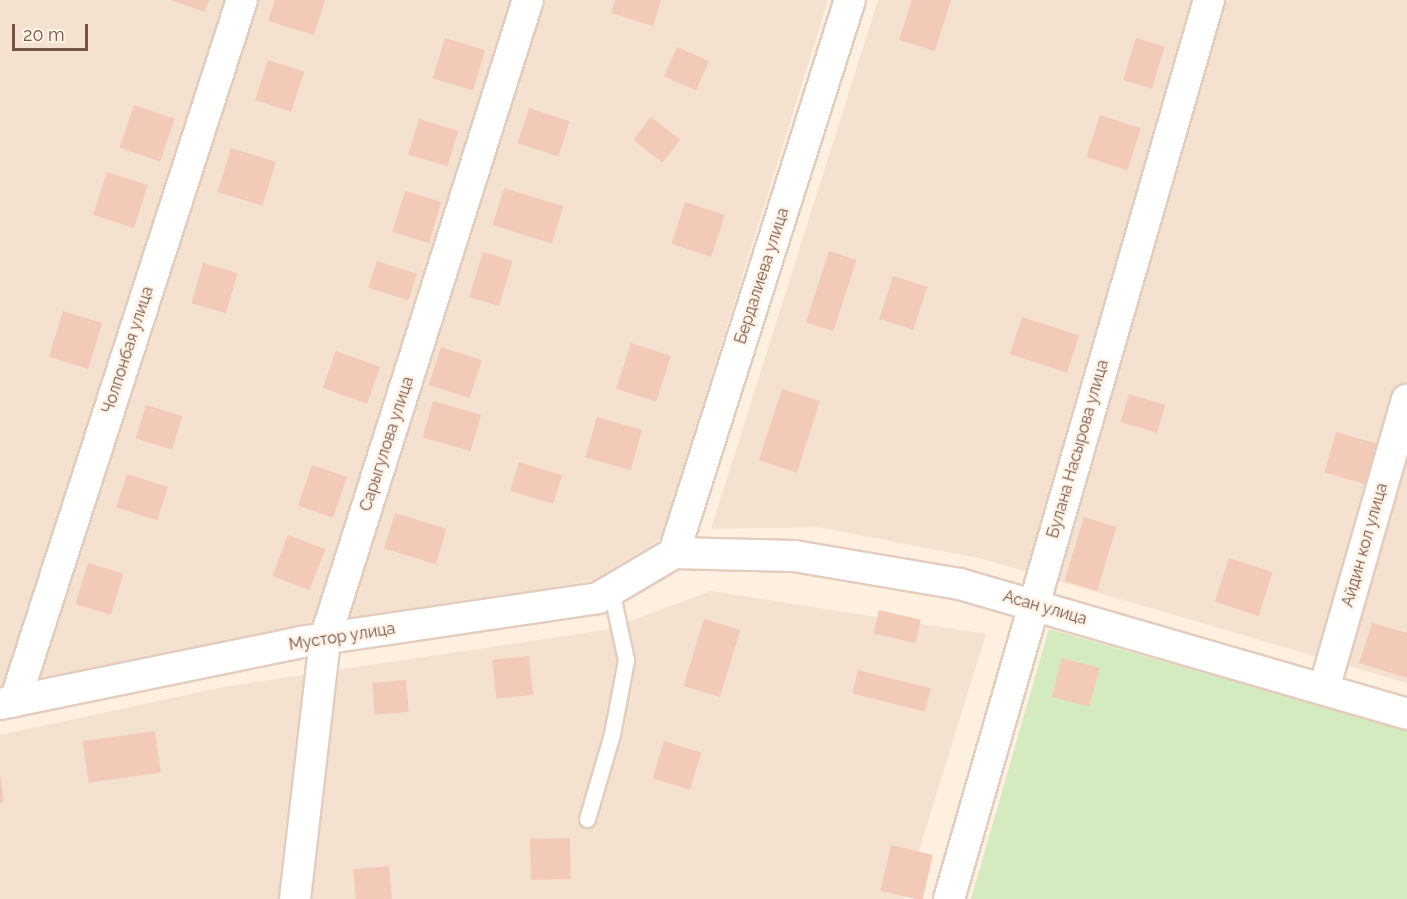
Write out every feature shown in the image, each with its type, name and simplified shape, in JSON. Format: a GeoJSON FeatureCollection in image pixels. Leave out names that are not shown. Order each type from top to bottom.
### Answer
{"type":"FeatureCollection","features":[{"type":"Feature","properties":{"kind":"street","name":"Чолпонбая улица"},"geometry":{"type":"LineString","coordinates":[[7,702],[242,0]]}},
{"type":"Feature","properties":{"kind":"street","name":"Сарыгулова улица"},"geometry":{"type":"LineString","coordinates":[[295,899],[326,639],[528,0]]}},
{"type":"Feature","properties":{"kind":"street","name":"Бердалиева улица"},"geometry":{"type":"LineString","coordinates":[[674,552],[850,0]]}},
{"type":"Feature","properties":{"kind":"street","name":"Булана Насырова улица"},"geometry":{"type":"LineString","coordinates":[[949,899],[1209,0]]}},
{"type":"Feature","properties":{"kind":"street","name":"Айдин кол улица"},"geometry":{"type":"LineString","coordinates":[[1324,689],[1407,400]]}},
{"type":"Feature","properties":{"kind":"street","name":"Мустор улица"},"geometry":{"type":"LineString","coordinates":[[7,702],[326,639],[598,598],[674,552]]}},
{"type":"Feature","properties":{"kind":"street","name":"Асан улица"},"geometry":{"type":"LineString","coordinates":[[674,552],[794,556],[960,584],[1033,603],[1407,714]]}},
{"type":"Feature","properties":{"kind":"lane"},"geometry":{"type":"LineString","coordinates":[[587,819],[612,734],[626,660],[611,590]]}},
{"type":"Feature","properties":{"kind":"shaded area"},"geometry":{"type":"Polygon","coordinates":[[[0,0],[828,0],[661,539],[594,580],[0,690],[0,0]]]}},
{"type":"Feature","properties":{"kind":"shaded area"},"geometry":{"type":"Polygon","coordinates":[[[878,0],[1407,0],[1407,683],[983,559],[818,527],[711,529],[878,0]]]}},
{"type":"Feature","properties":{"kind":"shaded area"},"geometry":{"type":"Polygon","coordinates":[[[711,591],[986,634],[904,899],[0,899],[0,735],[223,687],[605,630],[711,591]]]}},
{"type":"Feature","properties":{"kind":"green space"},"geometry":{"type":"Polygon","coordinates":[[[1049,629],[1407,731],[1407,899],[971,899],[1049,629]]]}},
{"type":"Feature","properties":{"kind":"building"},"geometry":{"type":"Polygon","coordinates":[[[170,0],[209,0],[205,12],[170,0]]]}},
{"type":"Feature","properties":{"kind":"building"},"geometry":{"type":"Polygon","coordinates":[[[275,0],[325,0],[314,35],[268,21],[275,0]]]}},
{"type":"Feature","properties":{"kind":"building"},"geometry":{"type":"Polygon","coordinates":[[[615,0],[661,0],[653,26],[611,13],[615,0]]]}},
{"type":"Feature","properties":{"kind":"building"},"geometry":{"type":"Polygon","coordinates":[[[912,0],[951,0],[935,51],[899,40],[912,0]]]}},
{"type":"Feature","properties":{"kind":"building"},"geometry":{"type":"Polygon","coordinates":[[[445,38],[485,50],[473,90],[433,78],[445,38]]]}},
{"type":"Feature","properties":{"kind":"building"},"geometry":{"type":"Polygon","coordinates":[[[1136,38],[1165,47],[1152,89],[1123,80],[1136,38]]]}},
{"type":"Feature","properties":{"kind":"building"},"geometry":{"type":"Polygon","coordinates":[[[677,47],[709,61],[696,90],[664,76],[677,47]]]}},
{"type":"Feature","properties":{"kind":"building"},"geometry":{"type":"Polygon","coordinates":[[[268,60],[304,72],[291,112],[255,100],[268,60]]]}},
{"type":"Feature","properties":{"kind":"building"},"geometry":{"type":"Polygon","coordinates":[[[134,105],[175,119],[160,162],[119,148],[134,105]]]}},
{"type":"Feature","properties":{"kind":"building"},"geometry":{"type":"Polygon","coordinates":[[[529,108],[570,121],[558,156],[518,143],[529,108]]]}},
{"type":"Feature","properties":{"kind":"building"},"geometry":{"type":"Polygon","coordinates":[[[1100,115],[1141,128],[1127,170],[1086,157],[1100,115]]]}},
{"type":"Feature","properties":{"kind":"building"},"geometry":{"type":"Polygon","coordinates":[[[651,117],[680,140],[662,163],[633,140],[651,117]]]}},
{"type":"Feature","properties":{"kind":"building"},"geometry":{"type":"Polygon","coordinates":[[[419,119],[458,131],[447,166],[408,154],[419,119]]]}},
{"type":"Feature","properties":{"kind":"building"},"geometry":{"type":"Polygon","coordinates":[[[231,148],[276,162],[262,206],[218,192],[231,148]]]}},
{"type":"Feature","properties":{"kind":"building"},"geometry":{"type":"Polygon","coordinates":[[[107,172],[148,185],[134,228],[93,215],[107,172]]]}},
{"type":"Feature","properties":{"kind":"building"},"geometry":{"type":"Polygon","coordinates":[[[504,188],[563,206],[552,243],[493,225],[504,188]]]}},
{"type":"Feature","properties":{"kind":"building"},"geometry":{"type":"Polygon","coordinates":[[[405,191],[441,202],[429,243],[392,232],[405,191]]]}},
{"type":"Feature","properties":{"kind":"building"},"geometry":{"type":"Polygon","coordinates":[[[685,202],[725,215],[711,257],[671,244],[685,202]]]}},
{"type":"Feature","properties":{"kind":"building"},"geometry":{"type":"Polygon","coordinates":[[[829,251],[857,260],[833,331],[806,322],[829,251]]]}},
{"type":"Feature","properties":{"kind":"building"},"geometry":{"type":"Polygon","coordinates":[[[483,252],[513,261],[499,306],[469,297],[483,252]]]}},
{"type":"Feature","properties":{"kind":"building"},"geometry":{"type":"Polygon","coordinates":[[[377,261],[417,274],[408,301],[368,288],[377,261]]]}},
{"type":"Feature","properties":{"kind":"building"},"geometry":{"type":"Polygon","coordinates":[[[203,263],[238,273],[226,313],[191,303],[203,263]]]}},
{"type":"Feature","properties":{"kind":"building"},"geometry":{"type":"Polygon","coordinates":[[[893,276],[927,287],[913,330],[879,319],[893,276]]]}},
{"type":"Feature","properties":{"kind":"building"},"geometry":{"type":"Polygon","coordinates":[[[63,311],[102,323],[88,369],[49,357],[63,311]]]}},
{"type":"Feature","properties":{"kind":"building"},"geometry":{"type":"Polygon","coordinates":[[[1022,317],[1079,336],[1067,373],[1010,354],[1022,317]]]}},
{"type":"Feature","properties":{"kind":"building"},"geometry":{"type":"Polygon","coordinates":[[[631,343],[671,356],[656,402],[616,389],[631,343]]]}},
{"type":"Feature","properties":{"kind":"building"},"geometry":{"type":"Polygon","coordinates":[[[441,347],[482,360],[470,398],[429,385],[441,347]]]}},
{"type":"Feature","properties":{"kind":"building"},"geometry":{"type":"Polygon","coordinates":[[[336,351],[380,367],[367,404],[323,388],[336,351]]]}},
{"type":"Feature","properties":{"kind":"building"},"geometry":{"type":"Polygon","coordinates":[[[782,389],[820,401],[797,473],[759,460],[782,389]]]}},
{"type":"Feature","properties":{"kind":"building"},"geometry":{"type":"Polygon","coordinates":[[[1129,394],[1165,405],[1157,433],[1121,422],[1129,394]]]}},
{"type":"Feature","properties":{"kind":"building"},"geometry":{"type":"Polygon","coordinates":[[[433,401],[481,415],[471,451],[423,438],[433,401]]]}},
{"type":"Feature","properties":{"kind":"building"},"geometry":{"type":"Polygon","coordinates":[[[146,405],[182,416],[172,450],[136,438],[146,405]]]}},
{"type":"Feature","properties":{"kind":"building"},"geometry":{"type":"Polygon","coordinates":[[[597,417],[642,430],[631,470],[585,457],[597,417]]]}},
{"type":"Feature","properties":{"kind":"building"},"geometry":{"type":"Polygon","coordinates":[[[1336,432],[1377,444],[1366,484],[1324,472],[1336,432]]]}},
{"type":"Feature","properties":{"kind":"building"},"geometry":{"type":"Polygon","coordinates":[[[519,462],[562,475],[553,504],[510,491],[519,462]]]}},
{"type":"Feature","properties":{"kind":"building"},"geometry":{"type":"Polygon","coordinates":[[[312,465],[347,477],[333,518],[298,506],[312,465]]]}},
{"type":"Feature","properties":{"kind":"building"},"geometry":{"type":"Polygon","coordinates":[[[127,474],[168,487],[157,521],[116,507],[127,474]]]}},
{"type":"Feature","properties":{"kind":"building"},"geometry":{"type":"Polygon","coordinates":[[[395,513],[447,529],[436,564],[384,548],[395,513]]]}},
{"type":"Feature","properties":{"kind":"building"},"geometry":{"type":"Polygon","coordinates":[[[1084,517],[1117,527],[1097,591],[1064,581],[1084,517]]]}},
{"type":"Feature","properties":{"kind":"building"},"geometry":{"type":"Polygon","coordinates":[[[288,535],[325,549],[310,590],[272,576],[288,535]]]}},
{"type":"Feature","properties":{"kind":"building"},"geometry":{"type":"Polygon","coordinates":[[[1229,558],[1273,572],[1259,616],[1215,602],[1229,558]]]}},
{"type":"Feature","properties":{"kind":"building"},"geometry":{"type":"Polygon","coordinates":[[[88,563],[123,574],[111,615],[75,604],[88,563]]]}},
{"type":"Feature","properties":{"kind":"building"},"geometry":{"type":"Polygon","coordinates":[[[879,610],[921,620],[915,643],[874,633],[879,610]]]}},
{"type":"Feature","properties":{"kind":"building"},"geometry":{"type":"Polygon","coordinates":[[[704,619],[740,630],[720,697],[684,686],[704,619]]]}},
{"type":"Feature","properties":{"kind":"building"},"geometry":{"type":"Polygon","coordinates":[[[1372,623],[1407,633],[1407,678],[1359,663],[1372,623]]]}},
{"type":"Feature","properties":{"kind":"building"},"geometry":{"type":"Polygon","coordinates":[[[529,656],[533,695],[496,699],[492,660],[529,656]]]}},
{"type":"Feature","properties":{"kind":"building"},"geometry":{"type":"Polygon","coordinates":[[[1062,658],[1100,668],[1089,707],[1052,697],[1062,658]]]}},
{"type":"Feature","properties":{"kind":"building"},"geometry":{"type":"Polygon","coordinates":[[[858,670],[931,688],[925,711],[852,693],[858,670]]]}},
{"type":"Feature","properties":{"kind":"building"},"geometry":{"type":"Polygon","coordinates":[[[406,680],[409,712],[375,715],[372,683],[406,680]]]}},
{"type":"Feature","properties":{"kind":"building"},"geometry":{"type":"Polygon","coordinates":[[[155,731],[161,773],[89,783],[83,741],[155,731]]]}},
{"type":"Feature","properties":{"kind":"building"},"geometry":{"type":"Polygon","coordinates":[[[664,741],[701,752],[690,790],[653,778],[664,741]]]}},
{"type":"Feature","properties":{"kind":"building"},"geometry":{"type":"Polygon","coordinates":[[[0,774],[4,802],[0,803],[0,774]]]}},
{"type":"Feature","properties":{"kind":"building"},"geometry":{"type":"Polygon","coordinates":[[[570,838],[571,879],[531,880],[530,839],[570,838]]]}},
{"type":"Feature","properties":{"kind":"building"},"geometry":{"type":"Polygon","coordinates":[[[891,845],[933,855],[923,899],[880,891],[891,845]]]}},
{"type":"Feature","properties":{"kind":"building"},"geometry":{"type":"Polygon","coordinates":[[[389,866],[392,899],[356,899],[353,869],[389,866]]]}}]}
